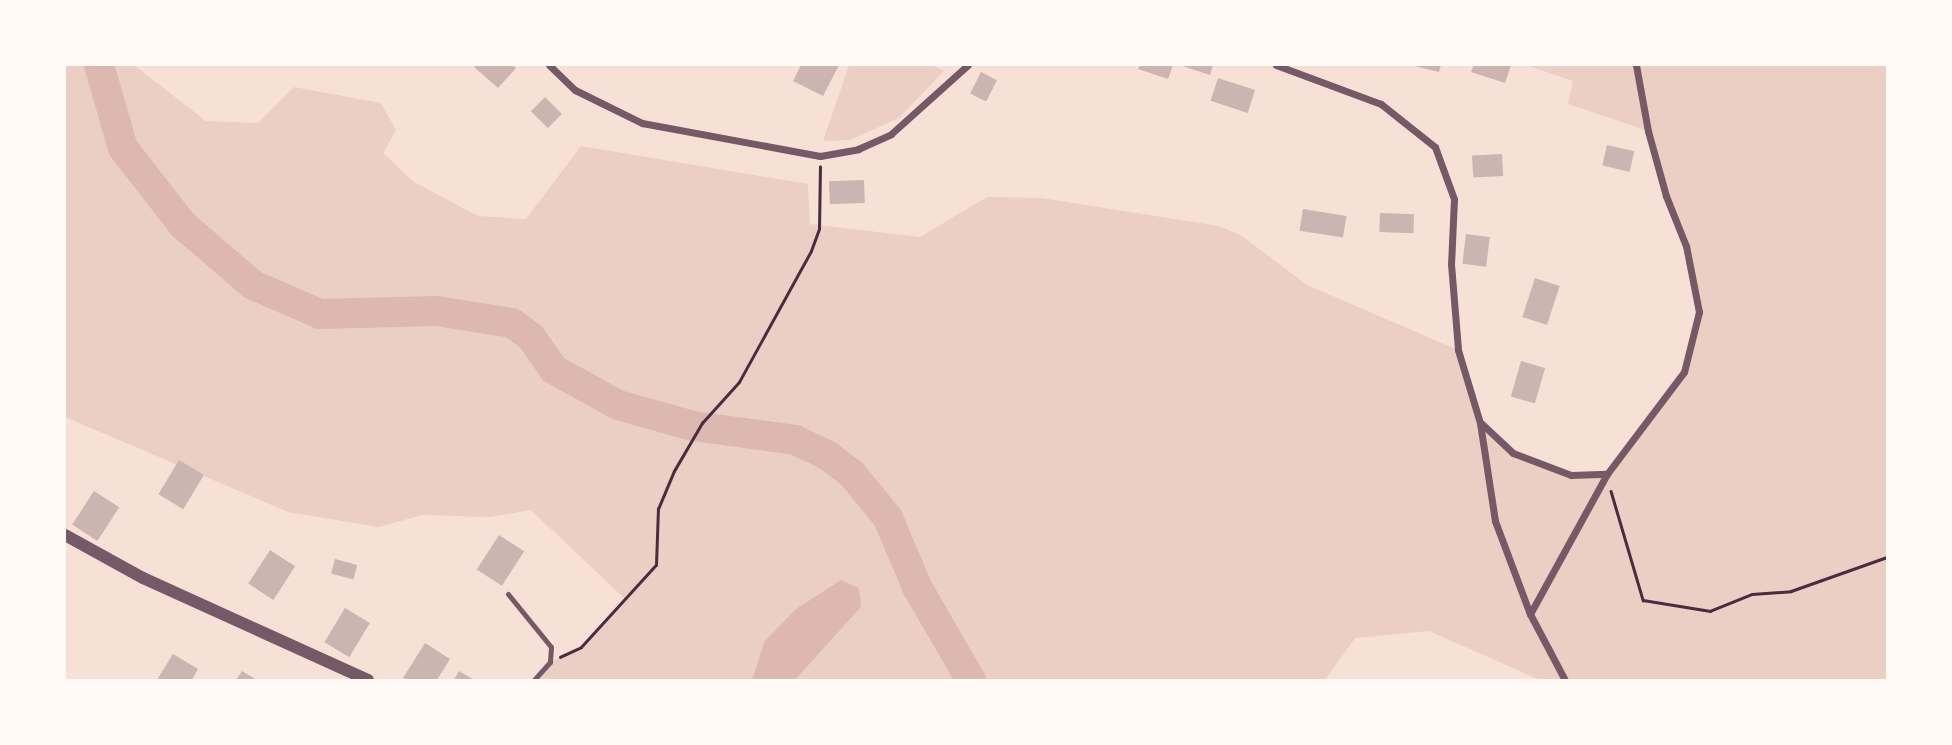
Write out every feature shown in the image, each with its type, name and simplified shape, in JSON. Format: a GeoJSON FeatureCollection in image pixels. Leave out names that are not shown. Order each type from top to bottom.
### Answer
{"type":"FeatureCollection","features":[{"type":"Feature","properties":{"kind":"street"},"geometry":{"type":"LineString","coordinates":[[549,65],[575,90],[642,123],[820,156],[858,149],[891,134],[968,65]]}},
{"type":"Feature","properties":{"kind":"street"},"geometry":{"type":"LineString","coordinates":[[1276,65],[1381,104],[1435,147],[1454,199],[1451,264],[1458,350],[1480,423],[1495,521],[1530,614],[1565,680]]}},
{"type":"Feature","properties":{"kind":"street"},"geometry":{"type":"LineString","coordinates":[[1530,614],[1606,474],[1684,372],[1699,312],[1686,246],[1666,196],[1636,65]]}},
{"type":"Feature","properties":{"kind":"street"},"geometry":{"type":"LineString","coordinates":[[1480,423],[1513,453],[1571,475],[1606,474]]}},
{"type":"Feature","properties":{"kind":"street"},"geometry":{"type":"LineString","coordinates":[[65,535],[143,578],[368,680]]}},
{"type":"Feature","properties":{"kind":"lane"},"geometry":{"type":"LineString","coordinates":[[508,594],[551,647],[550,662],[534,680]]}},
{"type":"Feature","properties":{"kind":"path"},"geometry":{"type":"LineString","coordinates":[[550,662],[581,647],[656,565],[658,509],[702,422],[738,382],[811,251],[819,229],[820,156]]}},
{"type":"Feature","properties":{"kind":"path"},"geometry":{"type":"LineString","coordinates":[[1606,474],[1643,600],[1710,611],[1752,594],[1791,591],[1887,557]]}},
{"type":"Feature","properties":{"kind":"shaded area"},"geometry":{"type":"Polygon","coordinates":[[[65,65],[134,65],[206,121],[258,123],[294,87],[381,103],[396,130],[383,153],[414,182],[478,216],[526,219],[581,146],[808,184],[810,224],[920,237],[987,197],[1041,198],[1219,226],[1242,236],[1307,285],[1458,350],[1480,423],[1513,453],[1571,475],[1607,474],[1684,372],[1699,312],[1686,246],[1648,131],[1568,104],[1573,81],[1525,65],[1887,65],[1887,680],[1540,680],[1429,631],[1355,638],[1325,680],[795,680],[861,607],[764,642],[752,680],[534,680],[550,662],[581,647],[625,599],[531,510],[490,517],[422,515],[379,527],[288,512],[65,417],[65,65]]]}},
{"type":"Feature","properties":{"kind":"shaded area"},"geometry":{"type":"Polygon","coordinates":[[[849,65],[933,65],[944,71],[899,118],[850,140],[823,141],[849,65]]]}},
{"type":"Feature","properties":{"kind":"shaded area"},"geometry":{"type":"Polygon","coordinates":[[[841,580],[859,588],[861,607],[795,680],[752,680],[764,642],[796,609],[841,580]]]}},
{"type":"Feature","properties":{"kind":"building"},"geometry":{"type":"Polygon","coordinates":[[[512,65],[516,68],[498,88],[474,67],[512,65]]]}},
{"type":"Feature","properties":{"kind":"building"},"geometry":{"type":"Polygon","coordinates":[[[801,65],[839,65],[823,96],[793,81],[801,65]]]}},
{"type":"Feature","properties":{"kind":"building"},"geometry":{"type":"Polygon","coordinates":[[[1140,65],[1173,65],[1168,79],[1138,69],[1140,65]]]}},
{"type":"Feature","properties":{"kind":"building"},"geometry":{"type":"Polygon","coordinates":[[[1179,65],[1213,65],[1210,75],[1179,65]]]}},
{"type":"Feature","properties":{"kind":"building"},"geometry":{"type":"Polygon","coordinates":[[[1410,65],[1441,65],[1439,72],[1410,65]]]}},
{"type":"Feature","properties":{"kind":"building"},"geometry":{"type":"Polygon","coordinates":[[[1474,65],[1511,65],[1505,83],[1471,72],[1474,65]]]}},
{"type":"Feature","properties":{"kind":"building"},"geometry":{"type":"Polygon","coordinates":[[[981,72],[997,80],[986,102],[970,93],[981,72]]]}},
{"type":"Feature","properties":{"kind":"building"},"geometry":{"type":"Polygon","coordinates":[[[1218,78],[1255,90],[1248,113],[1211,101],[1218,78]]]}},
{"type":"Feature","properties":{"kind":"building"},"geometry":{"type":"Polygon","coordinates":[[[545,97],[562,114],[548,128],[531,111],[545,97]]]}},
{"type":"Feature","properties":{"kind":"building"},"geometry":{"type":"Polygon","coordinates":[[[1607,145],[1634,151],[1630,172],[1602,165],[1607,145]]]}},
{"type":"Feature","properties":{"kind":"building"},"geometry":{"type":"Polygon","coordinates":[[[1502,154],[1503,176],[1473,178],[1472,156],[1502,154]]]}},
{"type":"Feature","properties":{"kind":"building"},"geometry":{"type":"Polygon","coordinates":[[[864,180],[865,203],[830,204],[829,181],[864,180]]]}},
{"type":"Feature","properties":{"kind":"building"},"geometry":{"type":"Polygon","coordinates":[[[1303,209],[1346,216],[1343,238],[1300,231],[1303,209]]]}},
{"type":"Feature","properties":{"kind":"building"},"geometry":{"type":"Polygon","coordinates":[[[1380,213],[1414,214],[1413,233],[1379,232],[1380,213]]]}},
{"type":"Feature","properties":{"kind":"building"},"geometry":{"type":"Polygon","coordinates":[[[1466,234],[1490,237],[1486,267],[1462,264],[1466,234]]]}},
{"type":"Feature","properties":{"kind":"building"},"geometry":{"type":"Polygon","coordinates":[[[1535,278],[1560,286],[1547,325],[1522,317],[1535,278]]]}},
{"type":"Feature","properties":{"kind":"building"},"geometry":{"type":"Polygon","coordinates":[[[1521,361],[1545,368],[1535,403],[1511,397],[1521,361]]]}},
{"type":"Feature","properties":{"kind":"building"},"geometry":{"type":"Polygon","coordinates":[[[179,460],[204,475],[183,509],[158,494],[179,460]]]}},
{"type":"Feature","properties":{"kind":"building"},"geometry":{"type":"Polygon","coordinates":[[[94,491],[119,507],[97,541],[72,525],[94,491]]]}},
{"type":"Feature","properties":{"kind":"building"},"geometry":{"type":"Polygon","coordinates":[[[499,535],[524,551],[502,586],[477,569],[499,535]]]}},
{"type":"Feature","properties":{"kind":"building"},"geometry":{"type":"Polygon","coordinates":[[[270,550],[295,566],[273,600],[248,584],[270,550]]]}},
{"type":"Feature","properties":{"kind":"building"},"geometry":{"type":"Polygon","coordinates":[[[335,559],[357,565],[353,579],[331,573],[335,559]]]}},
{"type":"Feature","properties":{"kind":"building"},"geometry":{"type":"Polygon","coordinates":[[[345,608],[370,623],[349,657],[324,642],[345,608]]]}},
{"type":"Feature","properties":{"kind":"building"},"geometry":{"type":"Polygon","coordinates":[[[425,643],[450,659],[437,680],[403,678],[425,643]]]}},
{"type":"Feature","properties":{"kind":"building"},"geometry":{"type":"Polygon","coordinates":[[[173,654],[198,669],[192,680],[157,680],[173,654]]]}},
{"type":"Feature","properties":{"kind":"building"},"geometry":{"type":"Polygon","coordinates":[[[242,671],[257,680],[236,680],[242,671]]]}},
{"type":"Feature","properties":{"kind":"building"},"geometry":{"type":"Polygon","coordinates":[[[459,671],[474,680],[454,680],[459,671]]]}},
{"type":"Feature","properties":{"kind":"waterway"},"geometry":{"type":"LineString","coordinates":[[99,65],[123,148],[183,225],[253,285],[320,314],[436,311],[512,323],[531,337],[553,369],[618,405],[693,426],[795,440],[827,455],[852,474],[888,518],[917,587],[971,680]]}}]}
